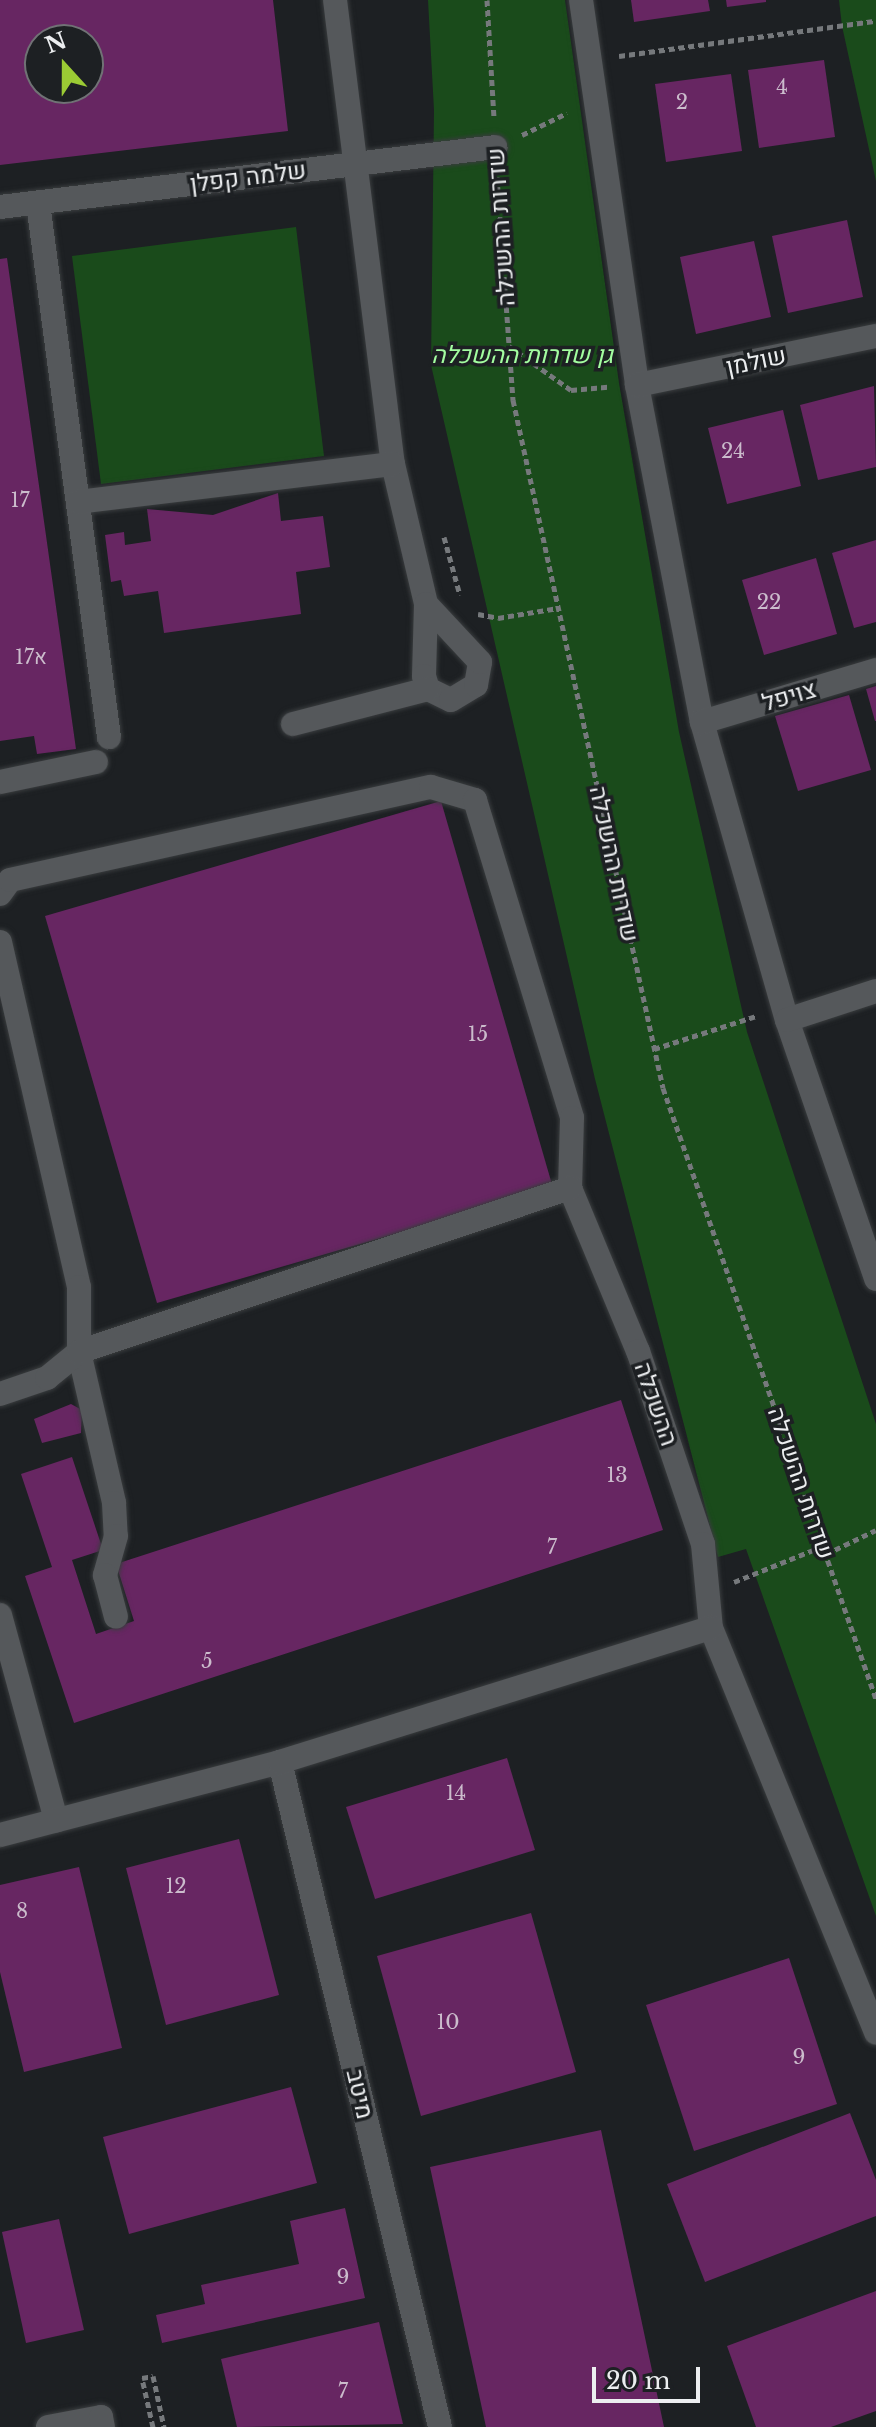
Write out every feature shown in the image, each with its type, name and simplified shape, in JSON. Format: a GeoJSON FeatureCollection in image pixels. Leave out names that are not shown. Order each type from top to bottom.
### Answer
{"type":"FeatureCollection","features":[{"type":"Feature","properties":{"kind":"street"},"geometry":{"type":"LineString","coordinates":[[335,0],[393,464],[426,604],[428,689]]}},
{"type":"Feature","properties":{"kind":"street"},"geometry":{"type":"LineString","coordinates":[[581,0],[587,61],[637,385],[702,722],[785,1014],[876,1279]]}},
{"type":"Feature","properties":{"kind":"street","name":"שלמה קפלן"},"geometry":{"type":"LineString","coordinates":[[0,207],[495,147]]}},
{"type":"Feature","properties":{"kind":"street"},"geometry":{"type":"LineString","coordinates":[[38,203],[109,737]]}},
{"type":"Feature","properties":{"kind":"street","name":"שולמן"},"geometry":{"type":"LineString","coordinates":[[637,385],[876,336]]}},
{"type":"Feature","properties":{"kind":"street"},"geometry":{"type":"LineString","coordinates":[[78,502],[393,464]]}},
{"type":"Feature","properties":{"kind":"street"},"geometry":{"type":"LineString","coordinates":[[293,724],[428,689],[451,700],[467,694],[480,672],[475,652],[426,604]]}},
{"type":"Feature","properties":{"kind":"street","name":"צויפל"},"geometry":{"type":"LineString","coordinates":[[702,722],[876,670]]}},
{"type":"Feature","properties":{"kind":"street"},"geometry":{"type":"LineString","coordinates":[[0,782],[96,762]]}},
{"type":"Feature","properties":{"kind":"street"},"geometry":{"type":"LineString","coordinates":[[0,894],[10,880],[431,787],[475,800],[572,1118],[570,1188],[79,1352],[47,1378],[0,1394]]}},
{"type":"Feature","properties":{"kind":"street"},"geometry":{"type":"LineString","coordinates":[[0,942],[79,1287],[79,1352],[114,1503],[116,1536],[105,1575],[116,1617]]}},
{"type":"Feature","properties":{"kind":"street"},"geometry":{"type":"LineString","coordinates":[[785,1014],[876,991]]}},
{"type":"Feature","properties":{"kind":"street","name":"ההשכלה"},"geometry":{"type":"LineString","coordinates":[[570,1188],[638,1351],[703,1544],[711,1628]]}},
{"type":"Feature","properties":{"kind":"street"},"geometry":{"type":"LineString","coordinates":[[0,1615],[56,1820]]}},
{"type":"Feature","properties":{"kind":"street"},"geometry":{"type":"LineString","coordinates":[[0,1835],[280,1762],[711,1628],[876,2033]]}},
{"type":"Feature","properties":{"kind":"street","name":"מיטב"},"geometry":{"type":"LineString","coordinates":[[280,1762],[440,2427]]}},
{"type":"Feature","properties":{"kind":"street"},"geometry":{"type":"LineString","coordinates":[[48,2427],[101,2417],[103,2427]]}},
{"type":"Feature","properties":{"kind":"path","name":"שדרות ההשכלה"},"geometry":{"type":"LineString","coordinates":[[487,0],[513,400],[654,1049],[876,1699]]}},
{"type":"Feature","properties":{"kind":"path"},"geometry":{"type":"LineString","coordinates":[[587,61],[876,21]]}},
{"type":"Feature","properties":{"kind":"path"},"geometry":{"type":"LineString","coordinates":[[495,147],[593,100]]}},
{"type":"Feature","properties":{"kind":"path"},"geometry":{"type":"LineString","coordinates":[[509,346],[571,390],[637,385]]}},
{"type":"Feature","properties":{"kind":"path"},"geometry":{"type":"LineString","coordinates":[[426,604],[498,618],[558,608]]}},
{"type":"Feature","properties":{"kind":"path"},"geometry":{"type":"LineString","coordinates":[[654,1049],[785,1014]]}},
{"type":"Feature","properties":{"kind":"path"},"geometry":{"type":"LineString","coordinates":[[826,1554],[876,1530]]}},
{"type":"Feature","properties":{"kind":"path"},"geometry":{"type":"LineString","coordinates":[[708,1592],[823,1546]]}},
{"type":"Feature","properties":{"kind":"path"},"geometry":{"type":"LineString","coordinates":[[153,2427],[142,2378],[153,2376],[164,2427]]}},
{"type":"Feature","properties":{"kind":"green space","name":"גן שדרות ההשכלה"},"geometry":{"type":"Polygon","coordinates":[[[428,0],[565,0],[619,383],[679,732],[747,1032],[876,1424],[876,1916],[746,1549],[718,1557],[595,1079],[431,365],[434,110],[428,0]]]}},
{"type":"Feature","properties":{"kind":"green space"},"geometry":{"type":"Polygon","coordinates":[[[839,0],[876,0],[876,181],[842,26],[839,0]]]}},
{"type":"Feature","properties":{"kind":"green space"},"geometry":{"type":"Polygon","coordinates":[[[296,227],[324,456],[101,484],[72,256],[296,227]]]}},
{"type":"Feature","properties":{"kind":"building"},"geometry":{"type":"Polygon","coordinates":[[[0,0],[273,0],[288,131],[0,165],[0,0]]]}},
{"type":"Feature","properties":{"kind":"building"},"geometry":{"type":"Polygon","coordinates":[[[631,0],[708,0],[710,11],[634,22],[631,0]]]}},
{"type":"Feature","properties":{"kind":"building"},"geometry":{"type":"Polygon","coordinates":[[[726,0],[766,0],[766,2],[727,7],[726,0]]]}},
{"type":"Feature","properties":{"kind":"building"},"geometry":{"type":"Polygon","coordinates":[[[824,60],[835,137],[759,148],[748,70],[824,60]]]}},
{"type":"Feature","properties":{"kind":"building"},"geometry":{"type":"Polygon","coordinates":[[[731,74],[742,151],[666,162],[655,84],[731,74]]]}},
{"type":"Feature","properties":{"kind":"building"},"geometry":{"type":"Polygon","coordinates":[[[847,220],[863,297],[788,313],[772,236],[847,220]]]}},
{"type":"Feature","properties":{"kind":"building"},"geometry":{"type":"Polygon","coordinates":[[[754,241],[771,317],[696,334],[680,257],[754,241]]]}},
{"type":"Feature","properties":{"kind":"building"},"geometry":{"type":"Polygon","coordinates":[[[7,258],[76,749],[37,754],[34,736],[0,741],[0,259],[7,258]]]}},
{"type":"Feature","properties":{"kind":"building"},"geometry":{"type":"Polygon","coordinates":[[[874,386],[876,467],[818,480],[800,405],[874,386]]]}},
{"type":"Feature","properties":{"kind":"building"},"geometry":{"type":"Polygon","coordinates":[[[783,410],[801,486],[727,504],[708,428],[783,410]]]}},
{"type":"Feature","properties":{"kind":"building"},"geometry":{"type":"Polygon","coordinates":[[[278,493],[281,521],[323,516],[330,567],[296,572],[301,614],[164,633],[158,591],[124,596],[121,580],[111,582],[105,535],[124,532],[125,545],[151,541],[147,509],[213,515],[278,493]]]}},
{"type":"Feature","properties":{"kind":"building"},"geometry":{"type":"Polygon","coordinates":[[[876,540],[876,622],[854,628],[832,553],[876,540]]]}},
{"type":"Feature","properties":{"kind":"building"},"geometry":{"type":"Polygon","coordinates":[[[816,558],[837,634],[764,655],[742,580],[816,558]]]}},
{"type":"Feature","properties":{"kind":"building"},"geometry":{"type":"Polygon","coordinates":[[[876,686],[876,721],[875,721],[866,689],[876,686]]]}},
{"type":"Feature","properties":{"kind":"building"},"geometry":{"type":"Polygon","coordinates":[[[849,695],[871,770],[798,791],[775,716],[849,695]]]}},
{"type":"Feature","properties":{"kind":"building"},"geometry":{"type":"Polygon","coordinates":[[[441,801],[553,1188],[157,1303],[45,916],[441,801]]]}},
{"type":"Feature","properties":{"kind":"building"},"geometry":{"type":"Polygon","coordinates":[[[621,1400],[663,1530],[74,1723],[25,1576],[52,1567],[21,1474],[72,1457],[103,1550],[72,1560],[96,1634],[134,1621],[116,1564],[621,1400]]]}},
{"type":"Feature","properties":{"kind":"building"},"geometry":{"type":"Polygon","coordinates":[[[71,1404],[82,1410],[81,1433],[42,1443],[34,1419],[71,1404]]]}},
{"type":"Feature","properties":{"kind":"building"},"geometry":{"type":"Polygon","coordinates":[[[507,1758],[535,1850],[375,1899],[346,1807],[507,1758]]]}},
{"type":"Feature","properties":{"kind":"building"},"geometry":{"type":"Polygon","coordinates":[[[239,1839],[279,1995],[166,2025],[126,1868],[239,1839]]]}},
{"type":"Feature","properties":{"kind":"building"},"geometry":{"type":"Polygon","coordinates":[[[79,1867],[122,2048],[24,2072],[0,1972],[0,1885],[79,1867]]]}},
{"type":"Feature","properties":{"kind":"building"},"geometry":{"type":"Polygon","coordinates":[[[531,1913],[576,2072],[421,2116],[377,1956],[531,1913]]]}},
{"type":"Feature","properties":{"kind":"building"},"geometry":{"type":"Polygon","coordinates":[[[789,1958],[837,2104],[694,2151],[646,2005],[789,1958]]]}},
{"type":"Feature","properties":{"kind":"building"},"geometry":{"type":"Polygon","coordinates":[[[291,2087],[317,2183],[129,2234],[103,2137],[291,2087]]]}},
{"type":"Feature","properties":{"kind":"building"},"geometry":{"type":"Polygon","coordinates":[[[850,2113],[876,2180],[876,2216],[705,2282],[667,2184],[850,2113]]]}},
{"type":"Feature","properties":{"kind":"building"},"geometry":{"type":"Polygon","coordinates":[[[601,2130],[664,2427],[486,2427],[430,2167],[601,2130]]]}},
{"type":"Feature","properties":{"kind":"building"},"geometry":{"type":"Polygon","coordinates":[[[345,2208],[365,2298],[162,2343],[156,2315],[205,2304],[201,2285],[299,2264],[290,2221],[345,2208]]]}},
{"type":"Feature","properties":{"kind":"building"},"geometry":{"type":"Polygon","coordinates":[[[59,2219],[84,2330],[26,2343],[2,2232],[59,2219]]]}},
{"type":"Feature","properties":{"kind":"building"},"geometry":{"type":"Polygon","coordinates":[[[876,2291],[876,2411],[831,2427],[756,2427],[727,2346],[876,2291]]]}},
{"type":"Feature","properties":{"kind":"building"},"geometry":{"type":"Polygon","coordinates":[[[379,2322],[403,2424],[237,2427],[221,2359],[379,2322]]]}}]}
